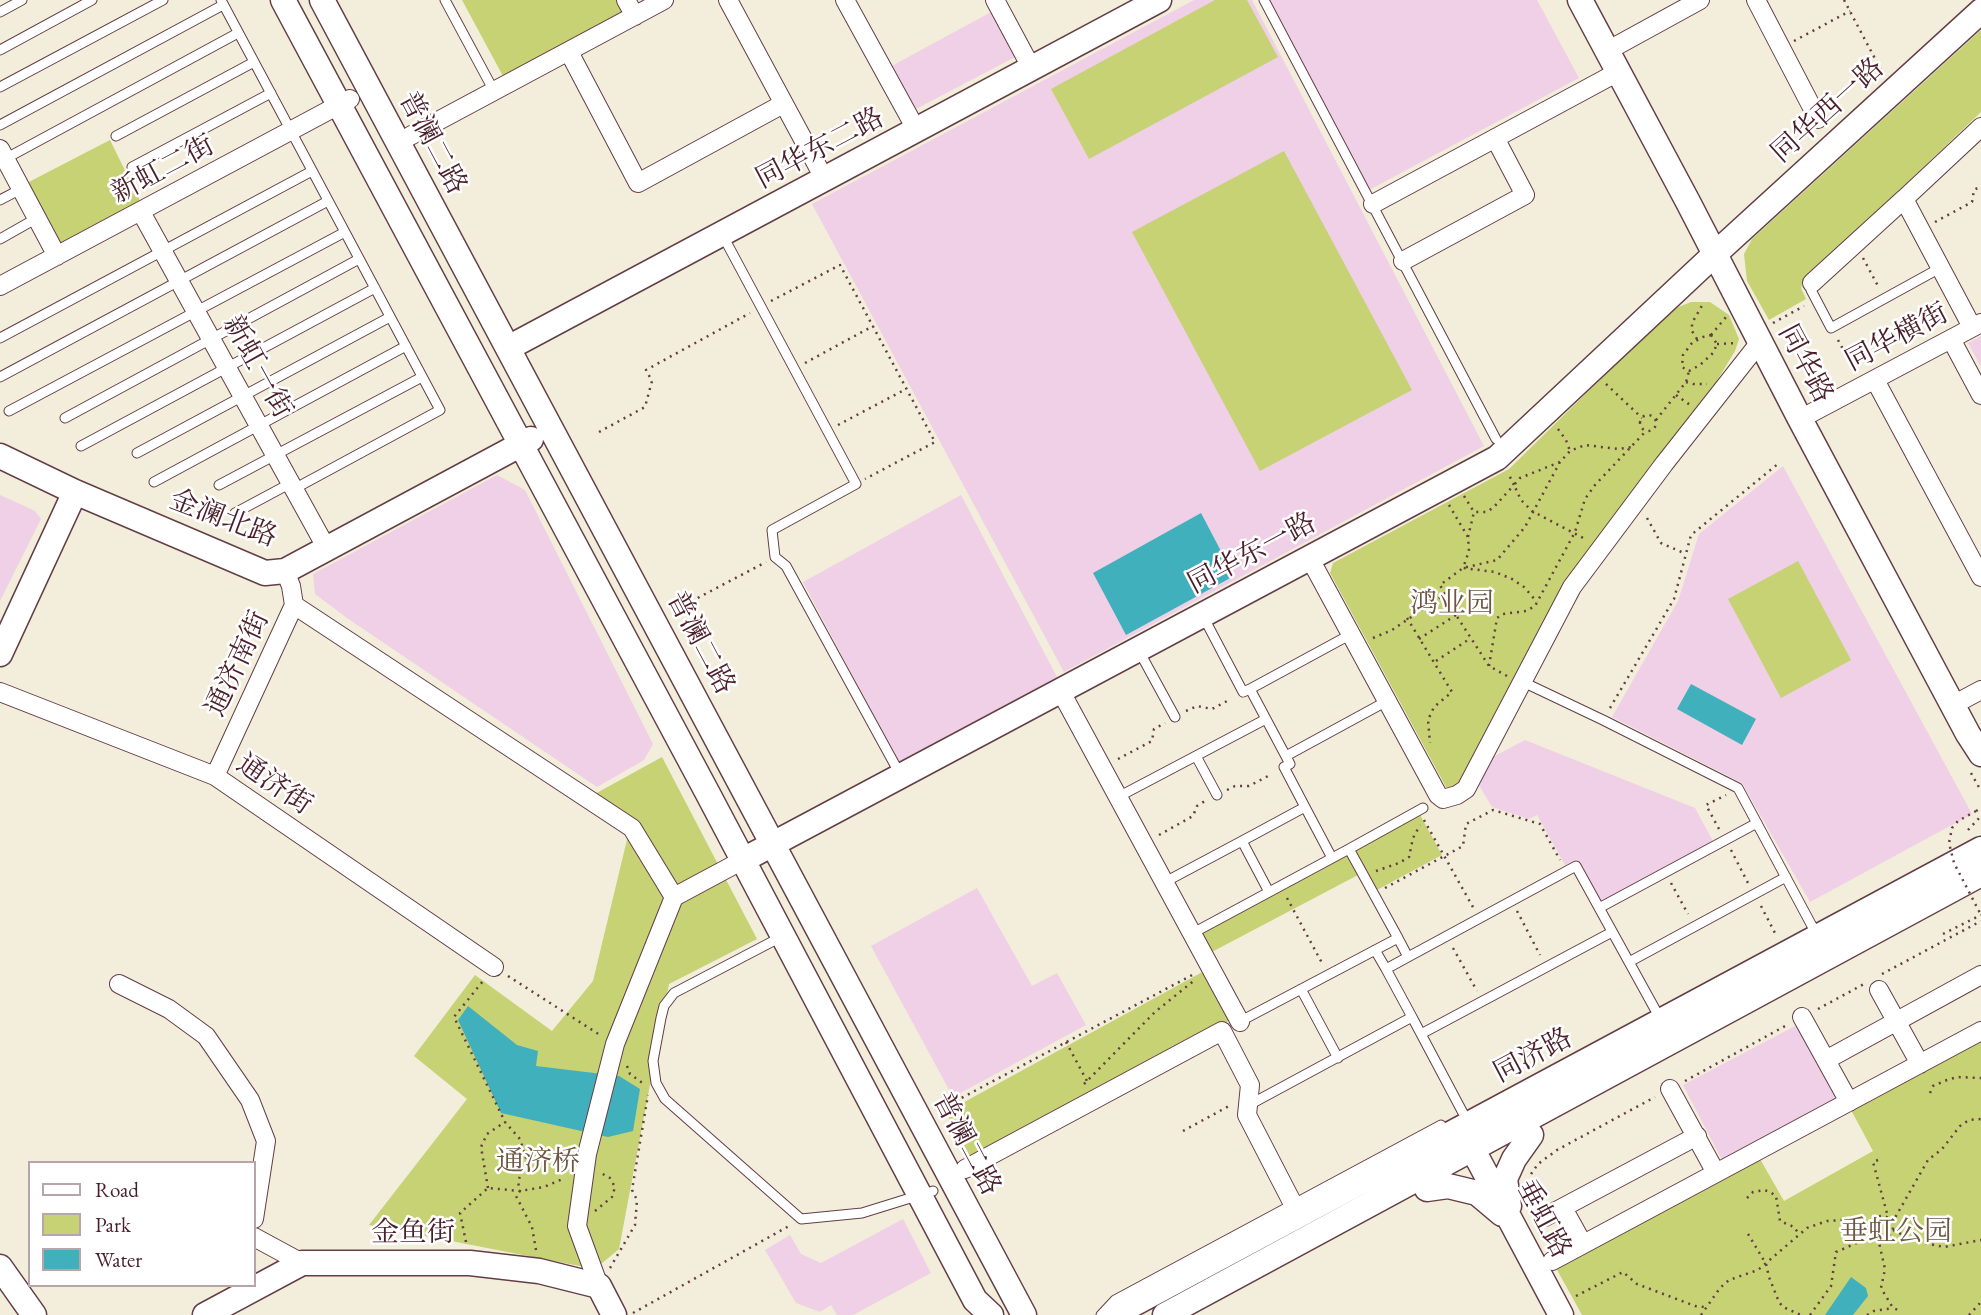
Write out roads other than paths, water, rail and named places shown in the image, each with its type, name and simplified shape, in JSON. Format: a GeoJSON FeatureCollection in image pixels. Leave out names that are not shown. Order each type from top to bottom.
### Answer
{"type":"FeatureCollection","features":[{"type":"Feature","properties":{"kind":"main road"},"geometry":{"type":"LineString","coordinates":[[283,0],[345,101],[526,442],[764,849],[934,1113],[1021,1275],[1024,1315]]}},
{"type":"Feature","properties":{"kind":"main road","name":"普澜二路"},"geometry":{"type":"LineString","coordinates":[[296,0],[345,101]]}},
{"type":"Feature","properties":{"kind":"main road","name":"普澜二路"},"geometry":{"type":"LineString","coordinates":[[322,0],[514,344],[764,849],[926,1193],[998,1315]]}},
{"type":"Feature","properties":{"kind":"main road"},"geometry":{"type":"LineString","coordinates":[[337,0],[410,136],[514,344],[667,614],[764,849],[783,936],[926,1193],[975,1300],[991,1315]]}},
{"type":"Feature","properties":{"kind":"main road","name":"同华东二路"},"geometry":{"type":"LineString","coordinates":[[514,344],[1159,0]]}},
{"type":"Feature","properties":{"kind":"main road","name":"同华路"},"geometry":{"type":"LineString","coordinates":[[1580,0],[1714,254],[1748,339],[1800,419],[1977,746],[1978,772]]}},
{"type":"Feature","properties":{"kind":"main road","name":"同华西一路"},"geometry":{"type":"LineString","coordinates":[[1714,254],[1977,8]]}},
{"type":"Feature","properties":{"kind":"main road","name":"同华东一路"},"geometry":{"type":"LineString","coordinates":[[764,849],[1497,458],[1714,254]]}},
{"type":"Feature","properties":{"kind":"main road","name":"金澜北路"},"geometry":{"type":"LineString","coordinates":[[0,456],[75,492],[265,573],[285,571],[327,550],[526,442]]}},
{"type":"Feature","properties":{"kind":"main road"},"geometry":{"type":"LineString","coordinates":[[0,654],[75,492]]}},
{"type":"Feature","properties":{"kind":"main road","name":"普澜二路"},"geometry":{"type":"LineString","coordinates":[[764,849],[1024,1315]]}},
{"type":"Feature","properties":{"kind":"main road"},"geometry":{"type":"LineString","coordinates":[[1513,1224],[1505,1179],[1514,1159],[1531,1135],[1971,871]]}},
{"type":"Feature","properties":{"kind":"main road","name":"同济路"},"geometry":{"type":"LineString","coordinates":[[1113,1315],[1416,1145],[1492,1111],[1971,871]]}},
{"type":"Feature","properties":{"kind":"main road"},"geometry":{"type":"LineString","coordinates":[[1492,1111],[1531,1135]]}},
{"type":"Feature","properties":{"kind":"main road","name":"同济路"},"geometry":{"type":"LineString","coordinates":[[1166,1315],[1473,1150],[1492,1111]]}},
{"type":"Feature","properties":{"kind":"main road","name":"垂虹路"},"geometry":{"type":"LineString","coordinates":[[1473,1150],[1513,1224],[1567,1306]]}},
{"type":"Feature","properties":{"kind":"main road"},"geometry":{"type":"LineString","coordinates":[[1427,1189],[1441,1167]]}},
{"type":"Feature","properties":{"kind":"main road"},"geometry":{"type":"LineString","coordinates":[[1192,1315],[1427,1189],[1448,1186],[1477,1193],[1513,1224]]}},
{"type":"Feature","properties":{"kind":"main road","name":"金鱼街"},"geometry":{"type":"LineString","coordinates":[[205,1315],[302,1263],[470,1263],[539,1270],[599,1286]]}},
{"type":"Feature","properties":{"kind":"main road"},"geometry":{"type":"LineString","coordinates":[[0,1267],[34,1315]]}},
{"type":"Feature","properties":{"kind":"main road"},"geometry":{"type":"LineString","coordinates":[[599,1286],[614,1315]]}},
{"type":"Feature","properties":{"kind":"street"},"geometry":{"type":"LineString","coordinates":[[410,136],[569,52],[630,8],[664,0]]}},
{"type":"Feature","properties":{"kind":"street"},"geometry":{"type":"LineString","coordinates":[[728,0],[825,180]]}},
{"type":"Feature","properties":{"kind":"street"},"geometry":{"type":"LineString","coordinates":[[845,0],[917,131]]}},
{"type":"Feature","properties":{"kind":"street"},"geometry":{"type":"LineString","coordinates":[[995,0],[1032,69]]}},
{"type":"Feature","properties":{"kind":"street"},"geometry":{"type":"LineString","coordinates":[[1373,204],[1495,138],[1700,0]]}},
{"type":"Feature","properties":{"kind":"street"},"geometry":{"type":"LineString","coordinates":[[1756,0],[1818,119]]}},
{"type":"Feature","properties":{"kind":"street"},"geometry":{"type":"LineString","coordinates":[[569,52],[638,183],[783,104]]}},
{"type":"Feature","properties":{"kind":"street","name":"新虹二街"},"geometry":{"type":"LineString","coordinates":[[0,286],[345,101]]}},
{"type":"Feature","properties":{"kind":"street"},"geometry":{"type":"LineString","coordinates":[[1814,291],[1855,244],[1981,127]]}},
{"type":"Feature","properties":{"kind":"street"},"geometry":{"type":"LineString","coordinates":[[1403,261],[1525,195],[1495,138]]}},
{"type":"Feature","properties":{"kind":"street"},"geometry":{"type":"LineString","coordinates":[[2,156],[57,256]]}},
{"type":"Feature","properties":{"kind":"street"},"geometry":{"type":"LineString","coordinates":[[1904,199],[1940,268],[1977,325]]}},
{"type":"Feature","properties":{"kind":"street","name":"新虹一街"},"geometry":{"type":"LineString","coordinates":[[141,212],[327,550]]}},
{"type":"Feature","properties":{"kind":"street","name":"同华横街"},"geometry":{"type":"LineString","coordinates":[[1800,419],[1977,325]]}},
{"type":"Feature","properties":{"kind":"street"},"geometry":{"type":"LineString","coordinates":[[1309,557],[1438,795],[1448,799],[1466,789],[1572,587],[1748,339]]}},
{"type":"Feature","properties":{"kind":"street"},"geometry":{"type":"LineString","coordinates":[[1951,339],[1981,395]]}},
{"type":"Feature","properties":{"kind":"street"},"geometry":{"type":"LineString","coordinates":[[1869,383],[1981,577]]}},
{"type":"Feature","properties":{"kind":"street","name":"通济南街"},"geometry":{"type":"LineString","coordinates":[[215,776],[294,605],[285,571]]}},
{"type":"Feature","properties":{"kind":"street"},"geometry":{"type":"LineString","coordinates":[[294,605],[632,828],[674,897]]}},
{"type":"Feature","properties":{"kind":"street"},"geometry":{"type":"LineString","coordinates":[[1953,705],[1981,690]]}},
{"type":"Feature","properties":{"kind":"street"},"geometry":{"type":"LineString","coordinates":[[1060,691],[1240,1022]]}},
{"type":"Feature","properties":{"kind":"street","name":"通济街"},"geometry":{"type":"LineString","coordinates":[[0,692],[215,776],[494,967]]}},
{"type":"Feature","properties":{"kind":"street"},"geometry":{"type":"LineString","coordinates":[[599,1286],[576,1226],[587,1159],[616,1042],[674,897],[764,849]]}},
{"type":"Feature","properties":{"kind":"street"},"geometry":{"type":"LineString","coordinates":[[1826,1060],[1981,975]]}},
{"type":"Feature","properties":{"kind":"street"},"geometry":{"type":"LineString","coordinates":[[119,984],[169,1009],[206,1036],[250,1100],[266,1141],[256,1206]]}},
{"type":"Feature","properties":{"kind":"street"},"geometry":{"type":"LineString","coordinates":[[1879,989],[1920,1064]]}},
{"type":"Feature","properties":{"kind":"street"},"geometry":{"type":"LineString","coordinates":[[1802,1017],[1849,1102]]}},
{"type":"Feature","properties":{"kind":"street"},"geometry":{"type":"LineString","coordinates":[[965,1169],[1222,1031],[1250,1085],[1247,1115],[1293,1204]]}},
{"type":"Feature","properties":{"kind":"street"},"geometry":{"type":"LineString","coordinates":[[1552,1261],[1981,1031]]}},
{"type":"Feature","properties":{"kind":"street"},"geometry":{"type":"LineString","coordinates":[[1671,1089],[1716,1173]]}},
{"type":"Feature","properties":{"kind":"street"},"geometry":{"type":"LineString","coordinates":[[1545,1217],[1697,1136]]}},
{"type":"Feature","properties":{"kind":"street"},"geometry":{"type":"LineString","coordinates":[[1563,1208],[1583,1244]]}},
{"type":"Feature","properties":{"kind":"street"},"geometry":{"type":"LineString","coordinates":[[256,1238],[302,1263]]}},
{"type":"Feature","properties":{"kind":"lane"},"geometry":{"type":"LineString","coordinates":[[0,12],[22,0]]}},
{"type":"Feature","properties":{"kind":"lane"},"geometry":{"type":"LineString","coordinates":[[0,50],[92,0]]}},
{"type":"Feature","properties":{"kind":"lane"},"geometry":{"type":"LineString","coordinates":[[0,87],[163,0]]}},
{"type":"Feature","properties":{"kind":"lane"},"geometry":{"type":"LineString","coordinates":[[445,0],[494,92]]}},
{"type":"Feature","properties":{"kind":"lane"},"geometry":{"type":"LineString","coordinates":[[1264,0],[1496,439]]}},
{"type":"Feature","properties":{"kind":"lane"},"geometry":{"type":"LineString","coordinates":[[0,125],[222,2],[440,410],[235,513]]}},
{"type":"Feature","properties":{"kind":"lane"},"geometry":{"type":"LineString","coordinates":[[2,156],[239,33]]}},
{"type":"Feature","properties":{"kind":"lane"},"geometry":{"type":"LineString","coordinates":[[116,136],[254,62]]}},
{"type":"Feature","properties":{"kind":"lane"},"geometry":{"type":"LineString","coordinates":[[132,167],[271,93]]}},
{"type":"Feature","properties":{"kind":"lane"},"geometry":{"type":"LineString","coordinates":[[0,338],[312,171]]}},
{"type":"Feature","properties":{"kind":"lane"},"geometry":{"type":"LineString","coordinates":[[0,200],[21,189]]}},
{"type":"Feature","properties":{"kind":"lane"},"geometry":{"type":"LineString","coordinates":[[0,377],[328,201]]}},
{"type":"Feature","properties":{"kind":"lane"},"geometry":{"type":"LineString","coordinates":[[0,239],[37,218]]}},
{"type":"Feature","properties":{"kind":"lane"},"geometry":{"type":"LineString","coordinates":[[9,411],[345,232]]}},
{"type":"Feature","properties":{"kind":"lane"},"geometry":{"type":"LineString","coordinates":[[722,234],[856,484],[772,530],[775,557],[786,566],[901,776]]}},
{"type":"Feature","properties":{"kind":"lane"},"geometry":{"type":"LineString","coordinates":[[65,418],[359,259]]}},
{"type":"Feature","properties":{"kind":"lane"},"geometry":{"type":"LineString","coordinates":[[1814,291],[1831,328],[1940,268]]}},
{"type":"Feature","properties":{"kind":"lane"},"geometry":{"type":"LineString","coordinates":[[80,446],[375,288]]}},
{"type":"Feature","properties":{"kind":"lane"},"geometry":{"type":"LineString","coordinates":[[137,453],[390,317]]}},
{"type":"Feature","properties":{"kind":"lane"},"geometry":{"type":"LineString","coordinates":[[154,482],[406,346]]}},
{"type":"Feature","properties":{"kind":"lane"},"geometry":{"type":"LineString","coordinates":[[219,485],[422,377]]}},
{"type":"Feature","properties":{"kind":"lane"},"geometry":{"type":"LineString","coordinates":[[1202,615],[1243,692],[1344,638]]}},
{"type":"Feature","properties":{"kind":"lane"},"geometry":{"type":"LineString","coordinates":[[1138,649],[1175,717]]}},
{"type":"Feature","properties":{"kind":"lane"},"geometry":{"type":"LineString","coordinates":[[1523,682],[1738,788],[1812,926]]}},
{"type":"Feature","properties":{"kind":"lane"},"geometry":{"type":"LineString","coordinates":[[1250,689],[1290,764],[1284,767],[1332,858]]}},
{"type":"Feature","properties":{"kind":"lane"},"geometry":{"type":"LineString","coordinates":[[1286,756],[1387,701]]}},
{"type":"Feature","properties":{"kind":"lane"},"geometry":{"type":"LineString","coordinates":[[1118,797],[1266,719]]}},
{"type":"Feature","properties":{"kind":"lane"},"geometry":{"type":"LineString","coordinates":[[1196,756],[1217,795]]}},
{"type":"Feature","properties":{"kind":"lane"},"geometry":{"type":"LineString","coordinates":[[1165,882],[1305,807]]}},
{"type":"Feature","properties":{"kind":"lane"},"geometry":{"type":"LineString","coordinates":[[1192,933],[1423,808]]}},
{"type":"Feature","properties":{"kind":"lane"},"geometry":{"type":"LineString","coordinates":[[1599,908],[1757,823]]}},
{"type":"Feature","properties":{"kind":"lane"},"geometry":{"type":"LineString","coordinates":[[1241,841],[1269,892]]}},
{"type":"Feature","properties":{"kind":"lane"},"geometry":{"type":"LineString","coordinates":[[1349,849],[1408,957]]}},
{"type":"Feature","properties":{"kind":"lane"},"geometry":{"type":"LineString","coordinates":[[1386,969],[1576,866],[1656,1011]]}},
{"type":"Feature","properties":{"kind":"lane"},"geometry":{"type":"LineString","coordinates":[[1629,962],[1786,877]]}},
{"type":"Feature","properties":{"kind":"lane"},"geometry":{"type":"LineString","coordinates":[[1781,943],[1824,920]]}},
{"type":"Feature","properties":{"kind":"lane"},"geometry":{"type":"LineString","coordinates":[[1421,1034],[1612,932]]}},
{"type":"Feature","properties":{"kind":"lane"},"geometry":{"type":"LineString","coordinates":[[783,936],[674,993],[664,1006],[653,1061],[656,1083],[665,1099],[801,1220],[862,1213],[926,1193]]}},
{"type":"Feature","properties":{"kind":"lane"},"geometry":{"type":"LineString","coordinates":[[1222,1031],[1398,938]]}},
{"type":"Feature","properties":{"kind":"lane"},"geometry":{"type":"LineString","coordinates":[[1375,950],[1463,1113]]}},
{"type":"Feature","properties":{"kind":"lane"},"geometry":{"type":"LineString","coordinates":[[1301,989],[1338,1058]]}},
{"type":"Feature","properties":{"kind":"lane"},"geometry":{"type":"LineString","coordinates":[[1644,1017],[1667,1004]]}},
{"type":"Feature","properties":{"kind":"lane"},"geometry":{"type":"LineString","coordinates":[[1249,1101],[1338,1058],[1412,1017]]}},
{"type":"Feature","properties":{"kind":"lane"},"geometry":{"type":"LineString","coordinates":[[1101,1315],[1115,1300],[1293,1204],[1416,1145],[1463,1113],[1492,1111]]}},
{"type":"Feature","properties":{"kind":"water"},"geometry":{"type":"Polygon","coordinates":[[[1201,513],[1234,576],[1126,635],[1093,573],[1201,513]]]}},
{"type":"Feature","properties":{"kind":"water"},"geometry":{"type":"Polygon","coordinates":[[[1691,684],[1756,719],[1742,745],[1677,709],[1691,684]]]}},
{"type":"Feature","properties":{"kind":"water"},"geometry":{"type":"Polygon","coordinates":[[[468,1006],[517,1045],[538,1051],[536,1066],[619,1076],[640,1089],[633,1131],[608,1137],[501,1113],[458,1020],[468,1006]]]}},
{"type":"Feature","properties":{"kind":"water"},"geometry":{"type":"Polygon","coordinates":[[[1851,1277],[1866,1288],[1868,1296],[1853,1315],[1825,1315],[1851,1277]]]}},
{"type":"Feature","properties":{"kind":"park label","name":"鸿业园"},"geometry":{"type":"Point","coordinates":[1452,604]}},
{"type":"Feature","properties":{"kind":"park label","name":"通济桥"},"geometry":{"type":"Point","coordinates":[538,1162]}},
{"type":"Feature","properties":{"kind":"park label","name":"垂虹公园"},"geometry":{"type":"Point","coordinates":[1896,1232]}}]}
